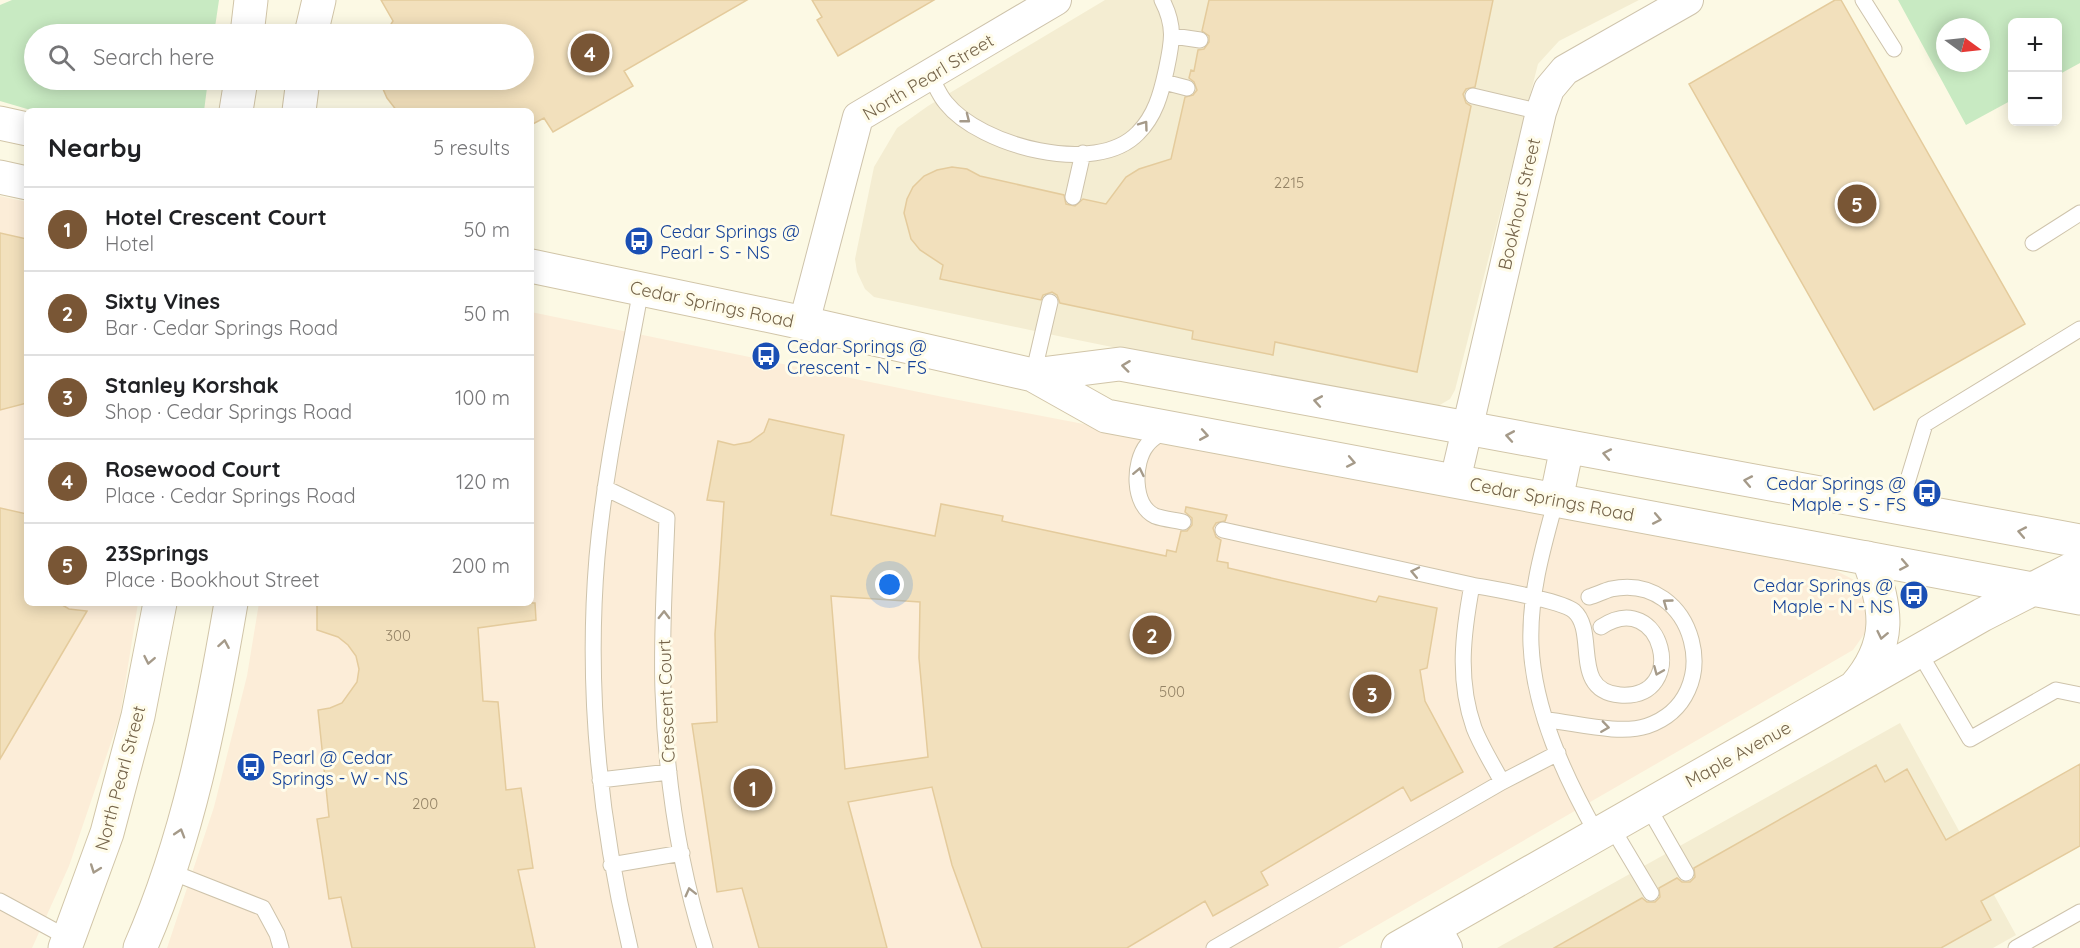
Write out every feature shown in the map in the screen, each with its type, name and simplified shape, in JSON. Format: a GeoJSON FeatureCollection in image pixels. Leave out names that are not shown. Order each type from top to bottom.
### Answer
{"type":"FeatureCollection","features":[{"type":"Feature","properties":{"kind":"main road"},"geometry":{"type":"LineString","coordinates":[[248,24],[251,0]]}},
{"type":"Feature","properties":{"kind":"main road"},"geometry":{"type":"LineString","coordinates":[[314,24],[320,0]]}},
{"type":"Feature","properties":{"kind":"main road"},"geometry":{"type":"LineString","coordinates":[[236,108],[239,90]]}},
{"type":"Feature","properties":{"kind":"main road"},"geometry":{"type":"LineString","coordinates":[[299,108],[302,90]]}},
{"type":"Feature","properties":{"kind":"main road"},"geometry":{"type":"LineString","coordinates":[[0,123],[24,128]]}},
{"type":"Feature","properties":{"kind":"main road"},"geometry":{"type":"LineString","coordinates":[[0,177],[24,182]]}},
{"type":"Feature","properties":{"kind":"main road","name":"Cedar Springs Road"},"geometry":{"type":"LineString","coordinates":[[534,267],[804,323],[1032,375],[1106,417],[2080,598]]}},
{"type":"Feature","properties":{"kind":"main road","name":"Cedar Springs Road"},"geometry":{"type":"LineString","coordinates":[[1032,375],[1120,364],[2080,541]]}},
{"type":"Feature","properties":{"kind":"main road"},"geometry":{"type":"LineString","coordinates":[[1556,500],[1567,447]]}},
{"type":"Feature","properties":{"kind":"main road"},"geometry":{"type":"LineString","coordinates":[[1853,690],[1868,673],[1879,649],[1884,627],[1881,591],[1868,558]]}},
{"type":"Feature","properties":{"kind":"main road","name":"Maple Avenue"},"geometry":{"type":"LineString","coordinates":[[1398,948],[1441,937],[1604,830],[1982,615],[2035,590],[2080,565]]}},
{"type":"Feature","properties":{"kind":"main road","name":"North Pearl Street"},"geometry":{"type":"LineString","coordinates":[[68,943],[107,833],[138,716],[159,606]]}},
{"type":"Feature","properties":{"kind":"main road"},"geometry":{"type":"LineString","coordinates":[[140,948],[169,871],[187,811],[216,689],[230,606]]}},
{"type":"Feature","properties":{"kind":"street","name":"North Pearl Street"},"geometry":{"type":"LineString","coordinates":[[804,323],[858,117],[1056,0]]}},
{"type":"Feature","properties":{"kind":"street","name":"Bookhout Street"},"geometry":{"type":"LineString","coordinates":[[1455,481],[1541,112],[1549,88],[1565,70],[1688,0]]}},
{"type":"Feature","properties":{"kind":"lane"},"geometry":{"type":"LineString","coordinates":[[930,75],[946,104],[975,126],[1013,146],[1056,154],[1113,150],[1137,134],[1155,110],[1164,82],[1173,36],[1162,0]]}},
{"type":"Feature","properties":{"kind":"lane"},"geometry":{"type":"LineString","coordinates":[[1863,0],[1894,49]]}},
{"type":"Feature","properties":{"kind":"lane"},"geometry":{"type":"LineString","coordinates":[[1173,36],[1200,40]]}},
{"type":"Feature","properties":{"kind":"lane"},"geometry":{"type":"LineString","coordinates":[[1164,82],[1187,88]]}},
{"type":"Feature","properties":{"kind":"lane"},"geometry":{"type":"LineString","coordinates":[[1473,96],[1541,112]]}},
{"type":"Feature","properties":{"kind":"lane"},"geometry":{"type":"LineString","coordinates":[[1073,197],[1083,153]]}},
{"type":"Feature","properties":{"kind":"lane"},"geometry":{"type":"LineString","coordinates":[[2033,243],[2080,213]]}},
{"type":"Feature","properties":{"kind":"lane"},"geometry":{"type":"LineString","coordinates":[[630,948],[611,865],[600,780],[593,693],[593,624],[605,488],[641,289]]}},
{"type":"Feature","properties":{"kind":"lane"},"geometry":{"type":"LineString","coordinates":[[1032,375],[1050,302]]}},
{"type":"Feature","properties":{"kind":"lane"},"geometry":{"type":"LineString","coordinates":[[1904,510],[1907,483],[1925,424],[2080,329]]}},
{"type":"Feature","properties":{"kind":"lane"},"geometry":{"type":"LineString","coordinates":[[1168,429],[1148,443],[1143,451],[1135,488],[1143,505],[1154,516],[1183,522]]}},
{"type":"Feature","properties":{"kind":"lane","name":"Crescent Court"},"geometry":{"type":"LineString","coordinates":[[605,488],[667,518],[663,691],[669,772],[682,853],[705,948]]}},
{"type":"Feature","properties":{"kind":"lane"},"geometry":{"type":"LineString","coordinates":[[1556,500],[1539,561],[1534,598],[1531,644],[1536,688],[1558,753],[1604,830],[1651,893]]}},
{"type":"Feature","properties":{"kind":"lane"},"geometry":{"type":"LineString","coordinates":[[1223,530],[1534,598],[1572,609],[1582,621],[1588,668],[1593,680],[1603,689],[1615,694],[1628,695],[1641,692],[1652,684],[1663,660],[1662,647],[1656,635],[1647,626],[1634,620],[1621,619],[1601,627]]}},
{"type":"Feature","properties":{"kind":"lane"},"geometry":{"type":"LineString","coordinates":[[1472,585],[1463,635],[1463,688],[1474,729],[1502,782]]}},
{"type":"Feature","properties":{"kind":"lane"},"geometry":{"type":"LineString","coordinates":[[1547,720],[1626,730],[1648,725],[1669,714],[1685,696],[1693,675],[1695,651],[1689,629],[1676,609],[1657,595],[1635,588],[1611,589],[1589,597]]}},
{"type":"Feature","properties":{"kind":"lane"},"geometry":{"type":"LineString","coordinates":[[1919,652],[1970,739],[2056,690],[2080,695]]}},
{"type":"Feature","properties":{"kind":"lane"},"geometry":{"type":"LineString","coordinates":[[1214,948],[1502,782],[1558,753]]}},
{"type":"Feature","properties":{"kind":"lane"},"geometry":{"type":"LineString","coordinates":[[600,780],[669,772]]}},
{"type":"Feature","properties":{"kind":"lane"},"geometry":{"type":"LineString","coordinates":[[1647,806],[1686,873]]}},
{"type":"Feature","properties":{"kind":"lane"},"geometry":{"type":"LineString","coordinates":[[611,865],[682,853]]}},
{"type":"Feature","properties":{"kind":"lane"},"geometry":{"type":"LineString","coordinates":[[169,871],[263,908],[277,934],[281,948]]}},
{"type":"Feature","properties":{"kind":"lane"},"geometry":{"type":"LineString","coordinates":[[0,901],[68,943]]}},
{"type":"Feature","properties":{"kind":"lane"},"geometry":{"type":"LineString","coordinates":[[2016,948],[2080,912]]}},
{"type":"Feature","properties":{"kind":"shaded area"},"geometry":{"type":"Polygon","coordinates":[[[1105,0],[1639,0],[1559,41],[1538,64],[1455,390],[1450,399],[1433,409],[1407,407],[1058,336],[874,297],[865,289],[857,272],[855,259],[874,167],[897,128],[928,106],[1105,0]]]}},
{"type":"Feature","properties":{"kind":"shaded area"},"geometry":{"type":"Polygon","coordinates":[[[0,196],[24,201],[24,606],[138,606],[120,716],[69,866],[32,948],[0,948],[0,196]]]}},
{"type":"Feature","properties":{"kind":"shaded area"},"geometry":{"type":"Polygon","coordinates":[[[534,313],[943,397],[1831,568],[1856,581],[1865,592],[1867,630],[1853,650],[1338,948],[167,948],[214,807],[247,676],[259,606],[534,606],[534,313]]]}},
{"type":"Feature","properties":{"kind":"shaded area"},"geometry":{"type":"Polygon","coordinates":[[[1900,723],[2016,935],[1993,948],[1497,948],[1900,723]]]}},
{"type":"Feature","properties":{"kind":"green space"},"geometry":{"type":"Polygon","coordinates":[[[12,0],[219,0],[215,24],[24,24],[24,90],[207,90],[204,108],[24,108],[0,101],[0,5],[12,0]]]}},
{"type":"Feature","properties":{"kind":"green space"},"geometry":{"type":"Polygon","coordinates":[[[1898,0],[2080,0],[2080,63],[2062,73],[2062,18],[2008,18],[2008,102],[1966,125],[1937,72],[1990,72],[1990,18],[1936,18],[1936,70],[1898,0]]]}},
{"type":"Feature","properties":{"kind":"building"},"geometry":{"type":"Polygon","coordinates":[[[381,0],[747,0],[624,71],[633,86],[553,132],[544,118],[534,123],[534,108],[395,108],[383,90],[534,90],[534,24],[391,24],[393,21],[381,0]]]}},
{"type":"Feature","properties":{"kind":"building"},"geometry":{"type":"Polygon","coordinates":[[[812,0],[934,0],[838,56],[817,20],[822,17],[812,0]]]}},
{"type":"Feature","properties":{"kind":"building"},"geometry":{"type":"Polygon","coordinates":[[[1209,0],[1493,0],[1475,87],[1466,89],[1463,94],[1466,103],[1471,106],[1417,372],[1275,342],[1273,355],[1192,339],[1193,331],[1060,303],[1057,295],[1052,292],[1043,295],[1041,300],[940,279],[943,265],[920,250],[911,239],[904,213],[907,199],[913,187],[924,176],[937,170],[952,167],[967,169],[980,176],[1064,195],[1066,204],[1075,206],[1083,199],[1106,204],[1126,177],[1139,169],[1171,159],[1185,97],[1193,95],[1197,90],[1194,82],[1189,78],[1191,70],[1194,71],[1198,50],[1204,49],[1209,42],[1209,36],[1202,31],[1209,0]]]}},
{"type":"Feature","properties":{"kind":"building"},"geometry":{"type":"Polygon","coordinates":[[[1835,0],[1841,0],[2025,324],[1874,410],[1689,84],[1835,0]]]}},
{"type":"Feature","properties":{"kind":"building"},"geometry":{"type":"Polygon","coordinates":[[[0,233],[24,238],[24,404],[0,410],[0,233]]]}},
{"type":"Feature","properties":{"kind":"building"},"geometry":{"type":"Polygon","coordinates":[[[769,419],[844,435],[831,515],[935,536],[941,504],[1003,516],[1002,521],[1166,556],[1167,550],[1176,552],[1181,531],[1187,531],[1192,525],[1192,518],[1185,512],[1186,507],[1227,515],[1225,521],[1216,523],[1213,528],[1216,537],[1221,540],[1217,561],[1228,563],[1228,568],[1376,602],[1379,596],[1437,608],[1427,668],[1420,670],[1425,701],[1463,772],[1411,801],[1403,787],[1261,872],[1268,885],[1213,916],[1205,901],[1127,948],[982,948],[952,865],[932,787],[848,802],[887,948],[759,948],[742,888],[717,892],[692,724],[717,722],[715,634],[724,502],[707,500],[718,441],[734,445],[750,442],[764,432],[769,419]],[[831,596],[845,769],[928,757],[919,658],[920,602],[831,596]]]}},
{"type":"Feature","properties":{"kind":"building"},"geometry":{"type":"Polygon","coordinates":[[[0,508],[24,513],[24,606],[64,606],[69,609],[87,611],[0,759],[0,508]]]}},
{"type":"Feature","properties":{"kind":"building"},"geometry":{"type":"Polygon","coordinates":[[[535,603],[536,620],[478,628],[483,701],[498,702],[506,790],[521,788],[533,868],[518,870],[535,948],[352,948],[341,897],[329,899],[317,819],[329,817],[318,710],[342,703],[357,682],[359,669],[356,656],[348,645],[338,637],[317,630],[317,606],[534,606],[535,603]]]}},
{"type":"Feature","properties":{"kind":"building"},"geometry":{"type":"Polygon","coordinates":[[[2080,764],[2080,846],[1981,901],[1991,920],[1941,948],[1554,948],[1642,898],[1647,902],[1655,902],[1660,897],[1659,888],[1677,878],[1682,882],[1690,882],[1695,877],[1694,868],[1876,765],[1885,782],[1907,769],[1946,840],[2080,764]]]}},
{"type":"Feature","properties":{"kind":"place","name":"Rosewood Court"},"geometry":{"type":"Point","coordinates":[590,53]}},
{"type":"Feature","properties":{"kind":"place","name":"23Springs"},"geometry":{"type":"Point","coordinates":[1857,204]}},
{"type":"Feature","properties":{"kind":"place","name":"Cedar Springs @ Pearl - S - NS"},"geometry":{"type":"Point","coordinates":[639,241]}},
{"type":"Feature","properties":{"kind":"place","name":"Cedar Springs @ Crescent - N - FS"},"geometry":{"type":"Point","coordinates":[766,356]}},
{"type":"Feature","properties":{"kind":"place","name":"Cedar Springs @ Maple - S - FS"},"geometry":{"type":"Point","coordinates":[1927,493]}},
{"type":"Feature","properties":{"kind":"place","name":"Cedar Springs @ Maple - N - NS"},"geometry":{"type":"Point","coordinates":[1914,595]}},
{"type":"Feature","properties":{"kind":"place","name":"Sixty Vines"},"geometry":{"type":"Point","coordinates":[1152,635]}},
{"type":"Feature","properties":{"kind":"place","name":"Stanley Korshak"},"geometry":{"type":"Point","coordinates":[1372,694]}},
{"type":"Feature","properties":{"kind":"place","name":"Pearl @ Cedar Springs - W - NS"},"geometry":{"type":"Point","coordinates":[251,767]}},
{"type":"Feature","properties":{"kind":"place","name":"Hotel Crescent Court"},"geometry":{"type":"Point","coordinates":[753,788]}}]}
